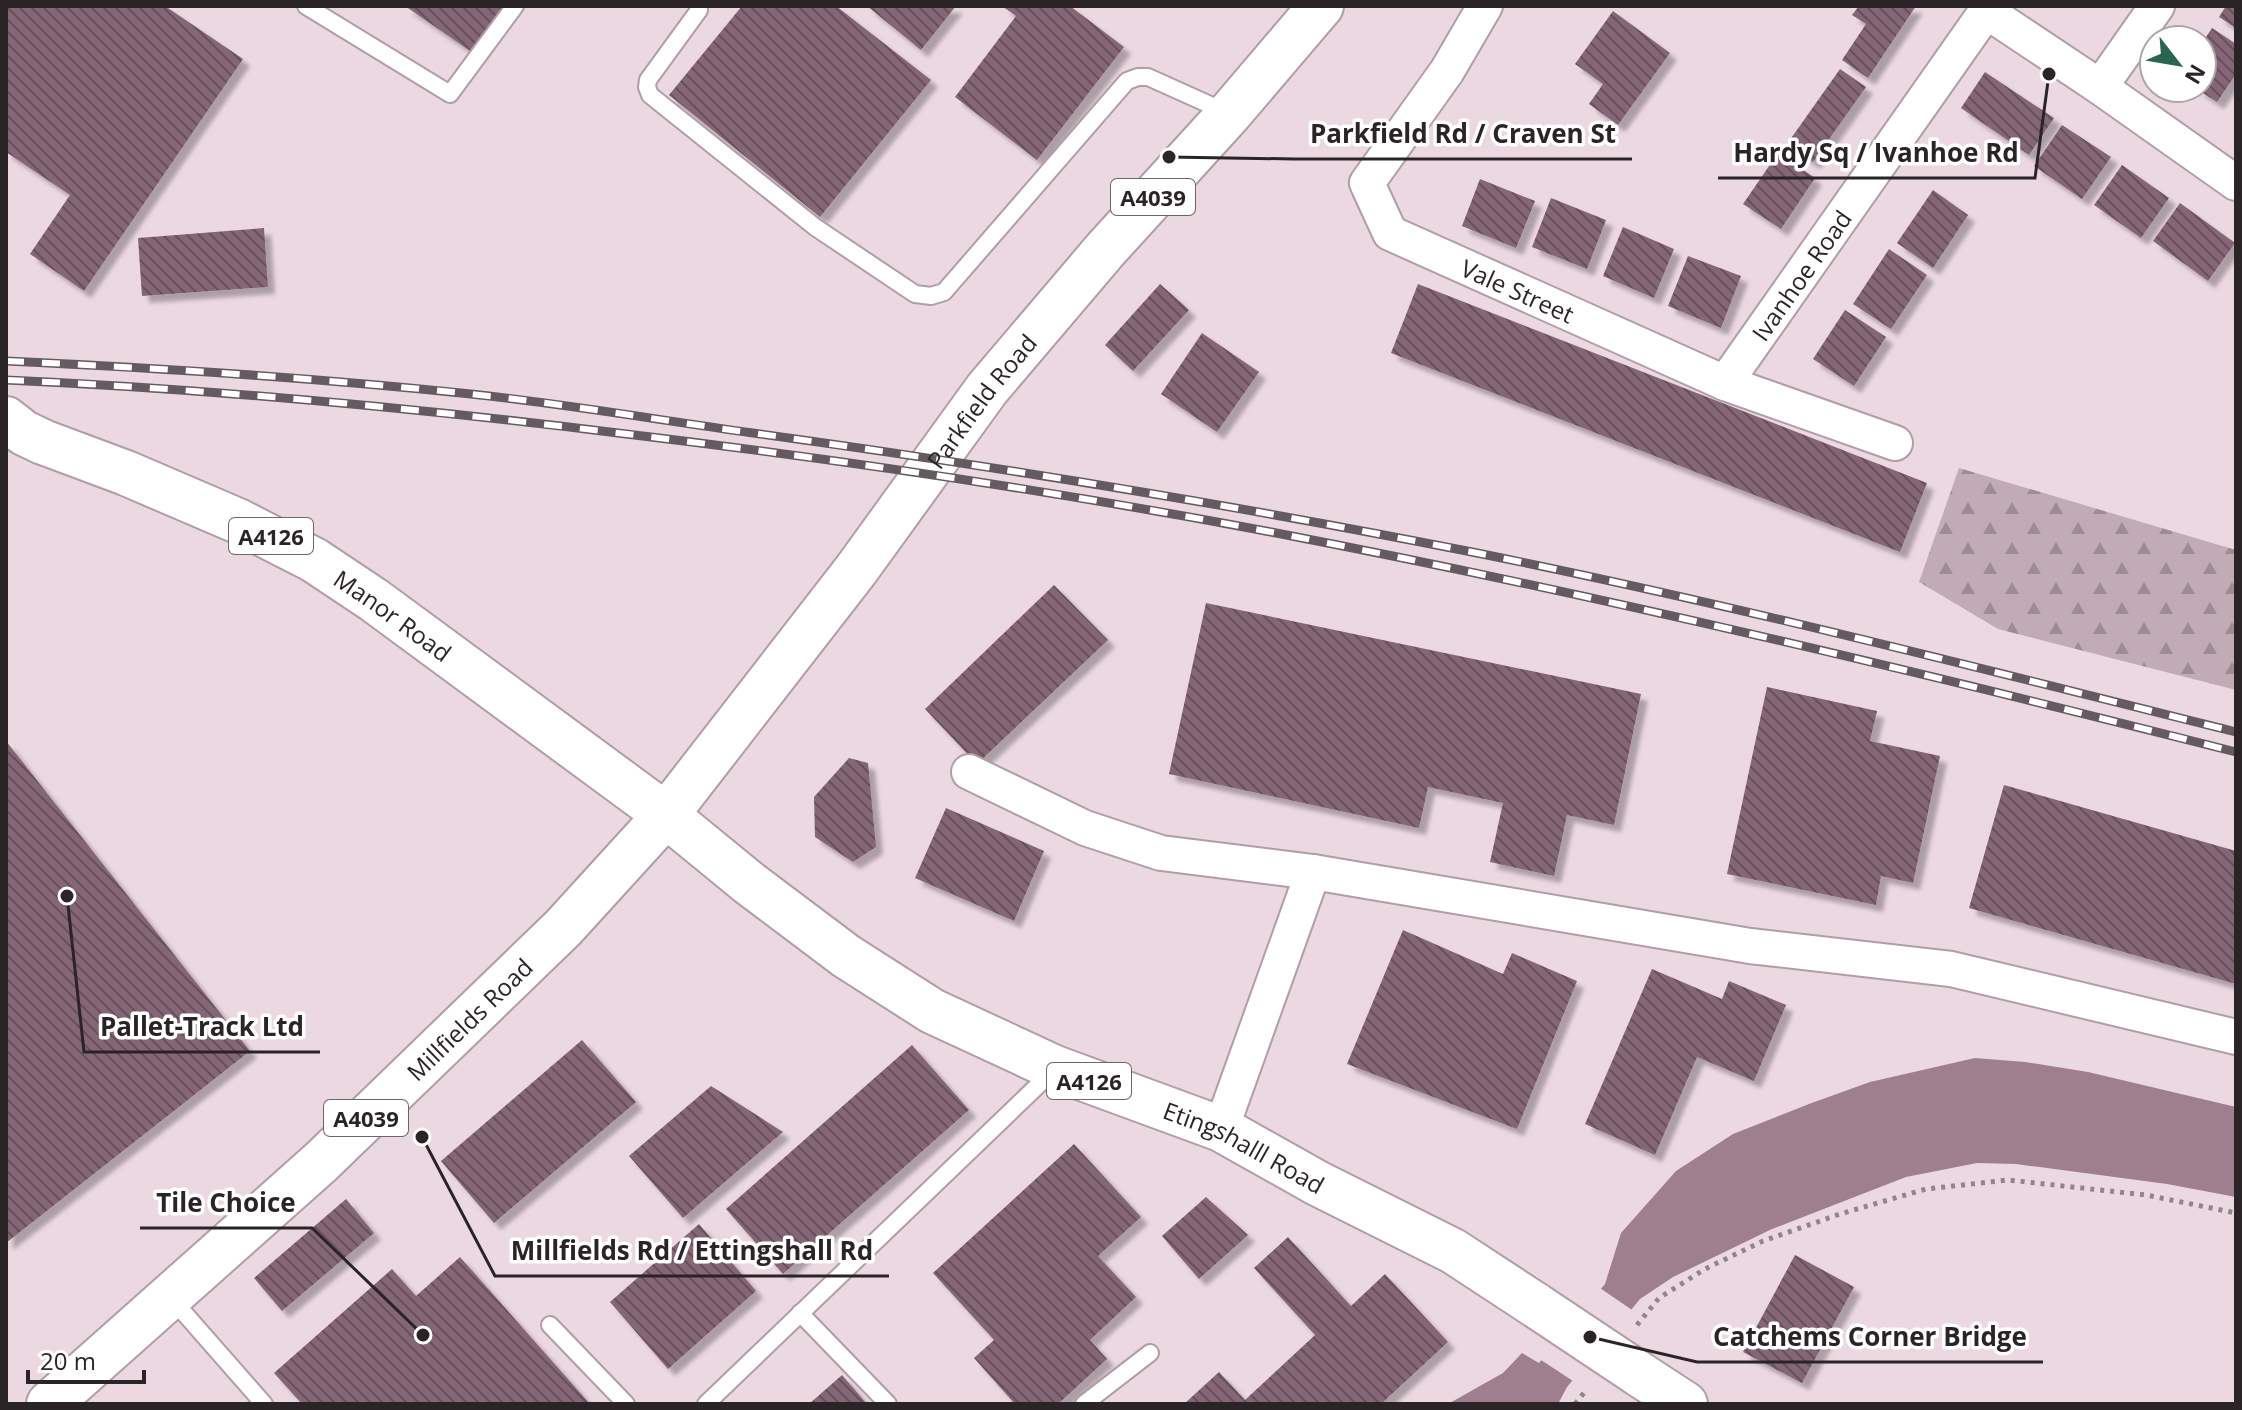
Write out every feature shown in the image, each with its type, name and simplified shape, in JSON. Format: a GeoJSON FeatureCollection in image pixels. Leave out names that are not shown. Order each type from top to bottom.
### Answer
{"type":"FeatureCollection","features":[{"type":"Feature","properties":{"kind":"main road","name":"Parkfield Road"},"geometry":{"type":"LineString","coordinates":[[666,815],[856,570],[987,389],[1321,6]]}},
{"type":"Feature","properties":{"kind":"main road","name":"Manor Road"},"geometry":{"type":"LineString","coordinates":[[6,419],[43,442],[126,473],[238,521],[314,560],[374,600],[666,815]]}},
{"type":"Feature","properties":{"kind":"main road","name":"Etingshalll Road"},"geometry":{"type":"LineString","coordinates":[[666,815],[846,956],[932,1011],[1055,1068],[1221,1129],[1317,1183],[1453,1251],[1537,1306],[1635,1354]]}},
{"type":"Feature","properties":{"kind":"main road","name":"Millfields Road"},"geometry":{"type":"LineString","coordinates":[[49,1404],[321,1162],[563,928],[666,815]]}},
{"type":"Feature","properties":{"kind":"main road","name":"A4126"},"geometry":{"type":"LineString","coordinates":[[1635,1354],[1685,1404]]}},
{"type":"Feature","properties":{"kind":"street","name":"Vale Street"},"geometry":{"type":"LineString","coordinates":[[1485,6],[1447,71],[1367,183],[1390,233],[1725,383],[1895,443]]}},
{"type":"Feature","properties":{"kind":"street"},"geometry":{"type":"LineString","coordinates":[[2100,87],[2157,6]]}},
{"type":"Feature","properties":{"kind":"street","name":"Ivanhoe Road"},"geometry":{"type":"LineString","coordinates":[[1725,383],[1988,8]]}},
{"type":"Feature","properties":{"kind":"street"},"geometry":{"type":"LineString","coordinates":[[1988,8],[2236,183]]}},
{"type":"Feature","properties":{"kind":"street"},"geometry":{"type":"LineString","coordinates":[[969,772],[1085,828],[1161,853],[1313,872],[1750,946],[1951,969],[2236,1037]]}},
{"type":"Feature","properties":{"kind":"street"},"geometry":{"type":"LineString","coordinates":[[1221,1129],[1313,872]]}},
{"type":"Feature","properties":{"kind":"lane"},"geometry":{"type":"LineString","coordinates":[[306,6],[450,94],[515,6]]}},
{"type":"Feature","properties":{"kind":"lane"},"geometry":{"type":"LineString","coordinates":[[699,10],[648,80],[650,95],[815,227],[915,294],[931,296],[944,292],[1127,81],[1148,77],[1229,114]]}},
{"type":"Feature","properties":{"kind":"lane"},"geometry":{"type":"LineString","coordinates":[[706,1404],[1055,1068]]}},
{"type":"Feature","properties":{"kind":"lane"},"geometry":{"type":"LineString","coordinates":[[170,1297],[264,1404]]}},
{"type":"Feature","properties":{"kind":"lane"},"geometry":{"type":"LineString","coordinates":[[800,1313],[888,1404]]}},
{"type":"Feature","properties":{"kind":"lane"},"geometry":{"type":"LineString","coordinates":[[550,1325],[626,1404]]}},
{"type":"Feature","properties":{"kind":"lane"},"geometry":{"type":"LineString","coordinates":[[1084,1404],[1150,1353]]}},
{"type":"Feature","properties":{"kind":"path"},"geometry":{"type":"LineString","coordinates":[[1635,1354],[1659,1298],[1705,1269],[1763,1241],[1926,1189],[2008,1180],[2146,1195],[2236,1213]]}},
{"type":"Feature","properties":{"kind":"path"},"geometry":{"type":"LineString","coordinates":[[1575,1404],[1593,1380]]}},
{"type":"Feature","properties":{"kind":"green space"},"geometry":{"type":"Polygon","coordinates":[[[1959,468],[2236,550],[2236,690],[1998,629],[1919,582],[1959,468]]]}},
{"type":"Feature","properties":{"kind":"shaded area"},"geometry":{"type":"Polygon","coordinates":[[[1975,1058],[2088,1072],[2236,1107],[2236,1197],[2167,1184],[2016,1164],[1977,1163],[1906,1177],[1772,1229],[1673,1277],[1640,1299],[1567,1387],[1558,1404],[1448,1404],[1503,1373],[1522,1353],[1539,1363],[1605,1284],[1621,1233],[1676,1171],[1733,1134],[1809,1104],[1870,1082],[1975,1058]]]}},
{"type":"Feature","properties":{"kind":"pier"},"geometry":{"type":"Polygon","coordinates":[[[1597,1286],[1635,1312],[1576,1383],[1538,1358],[1597,1286]]]}},
{"type":"Feature","properties":{"kind":"building"},"geometry":{"type":"Polygon","coordinates":[[[6,6],[165,6],[243,59],[84,291],[30,254],[70,195],[6,152],[6,6]]]}},
{"type":"Feature","properties":{"kind":"building"},"geometry":{"type":"Polygon","coordinates":[[[405,6],[510,6],[476,55],[405,6]]]}},
{"type":"Feature","properties":{"kind":"building"},"geometry":{"type":"Polygon","coordinates":[[[742,6],[836,6],[931,80],[820,217],[669,95],[742,6]]]}},
{"type":"Feature","properties":{"kind":"building"},"geometry":{"type":"Polygon","coordinates":[[[867,6],[956,6],[921,50],[867,6]]]}},
{"type":"Feature","properties":{"kind":"building"},"geometry":{"type":"Polygon","coordinates":[[[1002,6],[1070,6],[1124,47],[1037,160],[955,97],[1016,16],[1002,6]]]}},
{"type":"Feature","properties":{"kind":"building"},"geometry":{"type":"Polygon","coordinates":[[[1859,6],[1916,6],[1868,78],[1842,60],[1866,24],[1852,15],[1859,6]]]}},
{"type":"Feature","properties":{"kind":"building"},"geometry":{"type":"Polygon","coordinates":[[[2226,6],[2236,6],[2236,28],[2219,17],[2226,6]]]}},
{"type":"Feature","properties":{"kind":"building"},"geometry":{"type":"Polygon","coordinates":[[[1613,11],[1670,53],[1618,125],[1589,104],[1603,84],[1575,64],[1613,11]]]}},
{"type":"Feature","properties":{"kind":"building"},"geometry":{"type":"Polygon","coordinates":[[[2218,32],[2236,44],[2236,74],[2218,101],[2218,32]]]}},
{"type":"Feature","properties":{"kind":"building"},"geometry":{"type":"Polygon","coordinates":[[[1840,69],[1866,87],[1813,162],[1787,144],[1840,69]]]}},
{"type":"Feature","properties":{"kind":"building"},"geometry":{"type":"Polygon","coordinates":[[[1985,72],[2054,118],[2029,155],[1961,108],[1985,72]]]}},
{"type":"Feature","properties":{"kind":"building"},"geometry":{"type":"Polygon","coordinates":[[[2062,125],[2111,157],[2082,199],[2034,166],[2062,125]]]}},
{"type":"Feature","properties":{"kind":"building"},"geometry":{"type":"Polygon","coordinates":[[[1778,153],[1815,178],[1781,229],[1743,204],[1778,153]]]}},
{"type":"Feature","properties":{"kind":"building"},"geometry":{"type":"Polygon","coordinates":[[[2122,165],[2169,198],[2141,238],[2094,205],[2122,165]]]}},
{"type":"Feature","properties":{"kind":"building"},"geometry":{"type":"Polygon","coordinates":[[[1480,179],[1535,201],[1516,248],[1462,226],[1480,179]]]}},
{"type":"Feature","properties":{"kind":"building"},"geometry":{"type":"Polygon","coordinates":[[[1933,190],[1968,215],[1933,268],[1897,243],[1933,190]]]}},
{"type":"Feature","properties":{"kind":"building"},"geometry":{"type":"Polygon","coordinates":[[[1551,198],[1606,220],[1587,269],[1532,247],[1551,198]]]}},
{"type":"Feature","properties":{"kind":"building"},"geometry":{"type":"Polygon","coordinates":[[[2180,203],[2235,243],[2208,281],[2153,241],[2180,203]]]}},
{"type":"Feature","properties":{"kind":"building"},"geometry":{"type":"Polygon","coordinates":[[[1623,227],[1674,249],[1654,298],[1603,276],[1623,227]]]}},
{"type":"Feature","properties":{"kind":"building"},"geometry":{"type":"Polygon","coordinates":[[[264,228],[268,287],[142,296],[138,238],[264,228]]]}},
{"type":"Feature","properties":{"kind":"building"},"geometry":{"type":"Polygon","coordinates":[[[1889,249],[1927,275],[1891,329],[1853,304],[1889,249]]]}},
{"type":"Feature","properties":{"kind":"building"},"geometry":{"type":"Polygon","coordinates":[[[1688,256],[1741,276],[1721,328],[1668,306],[1688,256]]]}},
{"type":"Feature","properties":{"kind":"building"},"geometry":{"type":"Polygon","coordinates":[[[1160,284],[1189,310],[1133,371],[1105,345],[1160,284]]]}},
{"type":"Feature","properties":{"kind":"building"},"geometry":{"type":"Polygon","coordinates":[[[1418,284],[1927,483],[1900,552],[1391,353],[1418,284]]]}},
{"type":"Feature","properties":{"kind":"building"},"geometry":{"type":"Polygon","coordinates":[[[1845,310],[1886,337],[1854,386],[1813,359],[1845,310]]]}},
{"type":"Feature","properties":{"kind":"building"},"geometry":{"type":"Polygon","coordinates":[[[1202,333],[1259,372],[1217,432],[1161,394],[1202,333]]]}},
{"type":"Feature","properties":{"kind":"building"},"geometry":{"type":"Polygon","coordinates":[[[1054,585],[1108,640],[977,764],[925,709],[1054,585]]]}},
{"type":"Feature","properties":{"kind":"building"},"geometry":{"type":"Polygon","coordinates":[[[1206,603],[1641,694],[1614,825],[1567,815],[1554,876],[1490,862],[1503,803],[1428,787],[1419,828],[1169,774],[1206,603]]]}},
{"type":"Feature","properties":{"kind":"building"},"geometry":{"type":"Polygon","coordinates":[[[1767,687],[1877,711],[1870,741],[1940,756],[1913,883],[1881,876],[1876,905],[1727,874],[1767,687]]]}},
{"type":"Feature","properties":{"kind":"building"},"geometry":{"type":"Polygon","coordinates":[[[6,741],[250,1051],[6,1243],[6,741]]]}},
{"type":"Feature","properties":{"kind":"building"},"geometry":{"type":"Polygon","coordinates":[[[849,758],[868,763],[876,847],[853,862],[815,837],[814,797],[849,758]]]}},
{"type":"Feature","properties":{"kind":"building"},"geometry":{"type":"Polygon","coordinates":[[[2004,785],[2236,851],[2236,984],[1969,908],[2004,785]]]}},
{"type":"Feature","properties":{"kind":"building"},"geometry":{"type":"Polygon","coordinates":[[[946,808],[1044,851],[1014,921],[915,878],[946,808]]]}},
{"type":"Feature","properties":{"kind":"building"},"geometry":{"type":"Polygon","coordinates":[[[1403,930],[1503,974],[1512,953],[1577,981],[1517,1129],[1347,1064],[1403,930]]]}},
{"type":"Feature","properties":{"kind":"building"},"geometry":{"type":"Polygon","coordinates":[[[1652,969],[1722,999],[1729,981],[1786,1005],[1754,1081],[1697,1057],[1655,1155],[1585,1124],[1652,969]]]}},
{"type":"Feature","properties":{"kind":"building"},"geometry":{"type":"Polygon","coordinates":[[[582,1040],[636,1102],[494,1223],[441,1161],[582,1040]]]}},
{"type":"Feature","properties":{"kind":"building"},"geometry":{"type":"Polygon","coordinates":[[[912,1045],[969,1110],[783,1274],[726,1209],[912,1045]]]}},
{"type":"Feature","properties":{"kind":"building"},"geometry":{"type":"Polygon","coordinates":[[[711,1086],[783,1132],[683,1218],[629,1156],[711,1086]]]}},
{"type":"Feature","properties":{"kind":"building"},"geometry":{"type":"Polygon","coordinates":[[[1074,1144],[1141,1217],[1098,1256],[1136,1297],[1090,1340],[1107,1359],[1058,1404],[1015,1404],[974,1358],[994,1340],[933,1273],[1074,1144]]]}},
{"type":"Feature","properties":{"kind":"building"},"geometry":{"type":"Polygon","coordinates":[[[1206,1197],[1248,1235],[1199,1279],[1162,1236],[1206,1197]]]}},
{"type":"Feature","properties":{"kind":"building"},"geometry":{"type":"Polygon","coordinates":[[[346,1199],[374,1233],[282,1311],[254,1278],[346,1199]]]}},
{"type":"Feature","properties":{"kind":"building"},"geometry":{"type":"Polygon","coordinates":[[[699,1224],[756,1291],[668,1369],[610,1302],[699,1224]]]}},
{"type":"Feature","properties":{"kind":"building"},"geometry":{"type":"Polygon","coordinates":[[[1288,1237],[1351,1306],[1385,1274],[1448,1342],[1381,1404],[1184,1404],[1219,1372],[1245,1400],[1315,1335],[1254,1268],[1288,1237]]]}},
{"type":"Feature","properties":{"kind":"building"},"geometry":{"type":"Polygon","coordinates":[[[1795,1255],[1854,1287],[1802,1383],[1743,1352],[1795,1255]]]}},
{"type":"Feature","properties":{"kind":"building"},"geometry":{"type":"Polygon","coordinates":[[[460,1257],[590,1404],[302,1404],[274,1373],[392,1269],[416,1296],[460,1257]]]}},
{"type":"Feature","properties":{"kind":"building"},"geometry":{"type":"Polygon","coordinates":[[[842,1375],[867,1404],[809,1404],[842,1375]]]}},
{"type":"Feature","properties":{"kind":"railway"},"geometry":{"type":"LineString","coordinates":[[6,361],[297,378],[507,398],[1114,487],[1293,518],[1568,572],[1855,638],[2236,732]]}},
{"type":"Feature","properties":{"kind":"railway"},"geometry":{"type":"LineString","coordinates":[[6,380],[236,394],[542,424],[864,465],[1109,503],[1271,532],[1634,607],[2236,752]]}},
{"type":"Feature","properties":{"kind":"place","name":"Hardy Sq / Ivanhoe Rd"},"geometry":{"type":"Point","coordinates":[2049,74]}},
{"type":"Feature","properties":{"kind":"place","name":"Parkfield Rd / Craven St"},"geometry":{"type":"Point","coordinates":[1169,157]}},
{"type":"Feature","properties":{"kind":"place","name":"Pallet-Track Ltd"},"geometry":{"type":"Point","coordinates":[67,896]}},
{"type":"Feature","properties":{"kind":"place","name":"Millfields Rd / Ettingshall Rd"},"geometry":{"type":"Point","coordinates":[422,1137]}},
{"type":"Feature","properties":{"kind":"place","name":"Tile Choice"},"geometry":{"type":"Point","coordinates":[423,1335]}},
{"type":"Feature","properties":{"kind":"place","name":"Catchems Corner Bridge"},"geometry":{"type":"Point","coordinates":[1590,1337]}}]}
